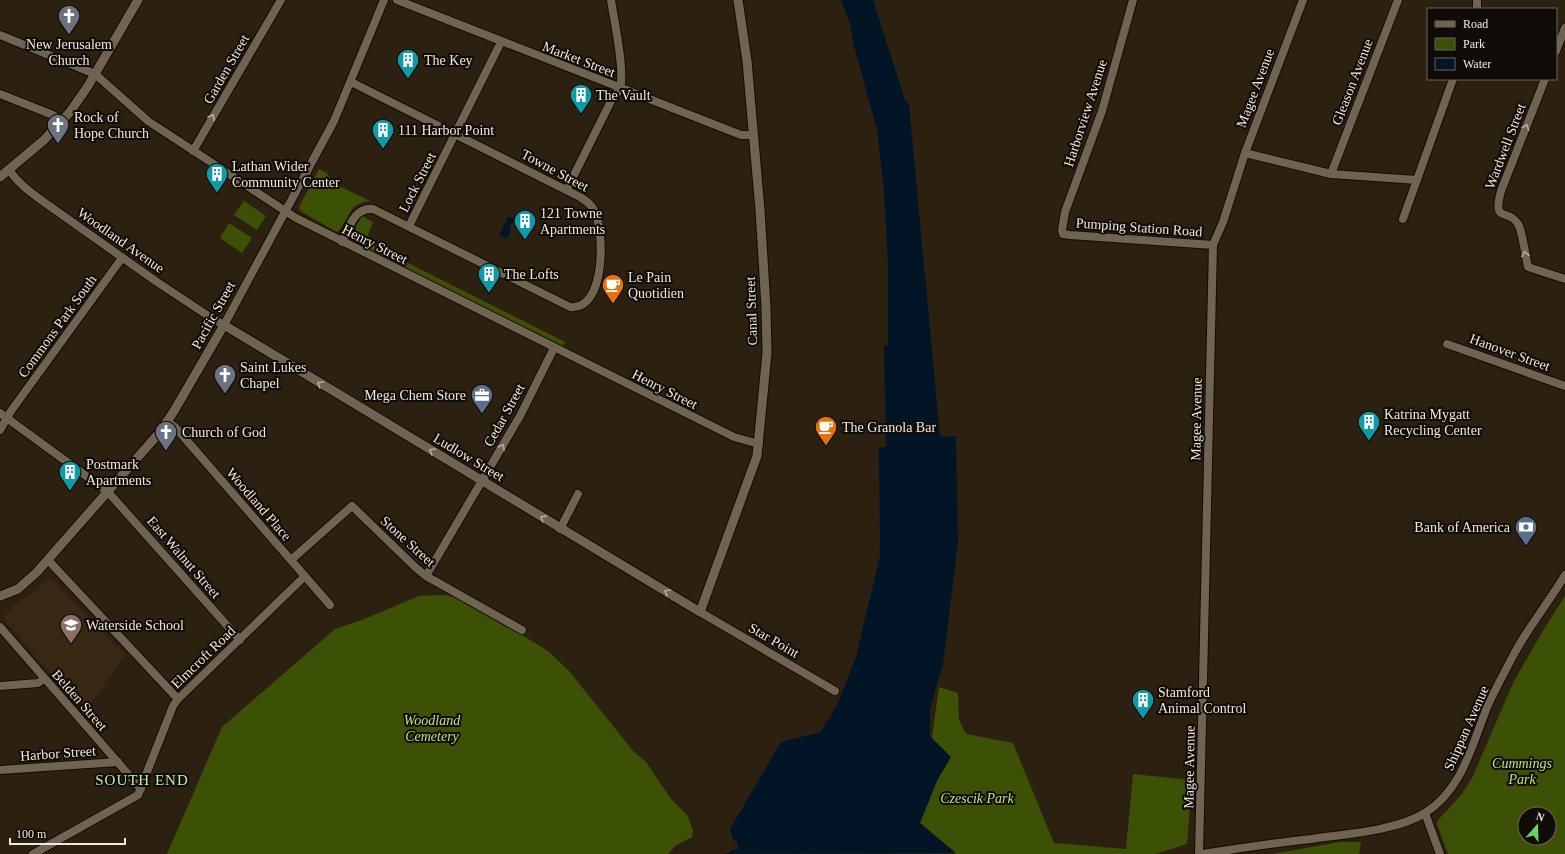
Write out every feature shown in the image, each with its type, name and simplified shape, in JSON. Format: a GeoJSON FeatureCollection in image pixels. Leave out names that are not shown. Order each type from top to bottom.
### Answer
{"type":"FeatureCollection","features":[{"type":"Feature","properties":{"kind":"street"},"geometry":{"type":"LineString","coordinates":[[0,177],[44,140],[62,121],[88,86],[138,0]]}},
{"type":"Feature","properties":{"kind":"street","name":"Garden Street"},"geometry":{"type":"LineString","coordinates":[[193,150],[281,0]]}},
{"type":"Feature","properties":{"kind":"street","name":"Pacific Street"},"geometry":{"type":"LineString","coordinates":[[0,596],[13,592],[24,585],[48,560],[167,422],[224,325],[334,121],[384,0]]}},
{"type":"Feature","properties":{"kind":"street","name":"Market Street"},"geometry":{"type":"LineString","coordinates":[[397,0],[741,135],[753,135]]}},
{"type":"Feature","properties":{"kind":"street"},"geometry":{"type":"LineString","coordinates":[[567,190],[620,88],[621,70],[611,0]]}},
{"type":"Feature","properties":{"kind":"street","name":"Canal Street"},"geometry":{"type":"LineString","coordinates":[[700,612],[756,460],[759,444],[767,353],[760,210],[746,54],[738,0]]}},
{"type":"Feature","properties":{"kind":"street","name":"Harborview Avenue"},"geometry":{"type":"LineString","coordinates":[[1063,234],[1062,230],[1065,212],[1102,111],[1133,0]]}},
{"type":"Feature","properties":{"kind":"street","name":"Magee Avenue"},"geometry":{"type":"LineString","coordinates":[[1199,854],[1213,244],[1223,222],[1245,152],[1303,0]]}},
{"type":"Feature","properties":{"kind":"street","name":"Gleason Avenue"},"geometry":{"type":"LineString","coordinates":[[1331,174],[1398,0]]}},
{"type":"Feature","properties":{"kind":"street"},"geometry":{"type":"LineString","coordinates":[[1557,48],[1565,28]]}},
{"type":"Feature","properties":{"kind":"street","name":"Henry Street"},"geometry":{"type":"LineString","coordinates":[[0,35],[95,74],[148,121],[286,212],[342,242],[734,437],[759,444]]}},
{"type":"Feature","properties":{"kind":"street","name":"Lock Street"},"geometry":{"type":"LineString","coordinates":[[409,226],[501,42]]}},
{"type":"Feature","properties":{"kind":"street"},"geometry":{"type":"LineString","coordinates":[[1403,219],[1453,80]]}},
{"type":"Feature","properties":{"kind":"street","name":"Wardwell Street"},"geometry":{"type":"LineString","coordinates":[[1545,80],[1497,204],[1498,211],[1503,215],[1513,218],[1518,224],[1528,267],[1565,280]]}},
{"type":"Feature","properties":{"kind":"street","name":"Towne Street"},"geometry":{"type":"LineString","coordinates":[[342,242],[357,213],[368,208],[379,210],[570,308],[576,308],[583,305],[588,300],[599,278],[601,263],[598,225],[593,208],[580,197],[351,82]]}},
{"type":"Feature","properties":{"kind":"street"},"geometry":{"type":"LineString","coordinates":[[0,94],[53,115],[62,121]]}},
{"type":"Feature","properties":{"kind":"street"},"geometry":{"type":"LineString","coordinates":[[1245,152],[1331,174],[1417,180]]}},
{"type":"Feature","properties":{"kind":"street","name":"Woodland Avenue"},"geometry":{"type":"LineString","coordinates":[[9,170],[15,179],[26,190],[122,258],[224,325]]}},
{"type":"Feature","properties":{"kind":"street","name":"Pumping Station Road"},"geometry":{"type":"LineString","coordinates":[[1063,234],[1213,244]]}},
{"type":"Feature","properties":{"kind":"street","name":"Commons Park South"},"geometry":{"type":"LineString","coordinates":[[0,430],[7,418],[122,258]]}},
{"type":"Feature","properties":{"kind":"street","name":"Ludlow Street"},"geometry":{"type":"LineString","coordinates":[[224,325],[560,529],[700,612]]}},
{"type":"Feature","properties":{"kind":"street","name":"Hanover Street"},"geometry":{"type":"LineString","coordinates":[[1447,344],[1565,386]]}},
{"type":"Feature","properties":{"kind":"street","name":"Cedar Street"},"geometry":{"type":"LineString","coordinates":[[426,576],[520,416],[554,348]]}},
{"type":"Feature","properties":{"kind":"street","name":"East Walnut Street"},"geometry":{"type":"LineString","coordinates":[[0,413],[108,492],[240,640]]}},
{"type":"Feature","properties":{"kind":"street","name":"Woodland Place"},"geometry":{"type":"LineString","coordinates":[[167,422],[174,427],[213,470],[304,577],[330,605]]}},
{"type":"Feature","properties":{"kind":"street"},"geometry":{"type":"LineString","coordinates":[[560,529],[578,494]]}},
{"type":"Feature","properties":{"kind":"street","name":"Stone Street"},"geometry":{"type":"LineString","coordinates":[[291,560],[352,506],[426,576],[522,630]]}},
{"type":"Feature","properties":{"kind":"street"},"geometry":{"type":"LineString","coordinates":[[48,560],[178,699]]}},
{"type":"Feature","properties":{"kind":"street","name":"Shippan Avenue"},"geometry":{"type":"LineString","coordinates":[[1203,854],[1372,830],[1403,823],[1425,813],[1448,793],[1459,777],[1489,704],[1514,654],[1565,575]]}},
{"type":"Feature","properties":{"kind":"street","name":"Elmcroft Road"},"geometry":{"type":"LineString","coordinates":[[33,854],[136,797],[141,789],[173,706],[178,699],[304,577]]}},
{"type":"Feature","properties":{"kind":"street","name":"Star Point"},"geometry":{"type":"LineString","coordinates":[[700,612],[836,691]]}},
{"type":"Feature","properties":{"kind":"street","name":"Belden Street"},"geometry":{"type":"LineString","coordinates":[[0,627],[141,789]]}},
{"type":"Feature","properties":{"kind":"street"},"geometry":{"type":"LineString","coordinates":[[0,686],[38,683],[44,679]]}},
{"type":"Feature","properties":{"kind":"street","name":"Harbor Street"},"geometry":{"type":"LineString","coordinates":[[0,770],[118,762]]}},
{"type":"Feature","properties":{"kind":"street"},"geometry":{"type":"LineString","coordinates":[[1425,813],[1440,854]]}},
{"type":"Feature","properties":{"kind":"shaded area","name":"Waterside School"},"geometry":{"type":"Polygon","coordinates":[[[51,578],[104,634],[126,654],[84,713],[79,704],[58,683],[6,620],[5,615],[13,608],[12,606],[24,599],[51,578]]]}},
{"type":"Feature","properties":{"kind":"green space"},"geometry":{"type":"Polygon","coordinates":[[[319,169],[327,173],[333,183],[370,201],[363,202],[353,208],[338,232],[299,209],[319,169]]]}},
{"type":"Feature","properties":{"kind":"green space"},"geometry":{"type":"Polygon","coordinates":[[[244,201],[266,216],[257,230],[234,215],[244,201]]]}},
{"type":"Feature","properties":{"kind":"green space"},"geometry":{"type":"Polygon","coordinates":[[[362,216],[373,222],[368,234],[370,244],[565,342],[563,346],[355,243],[351,235],[362,216]]]}},
{"type":"Feature","properties":{"kind":"green space"},"geometry":{"type":"Polygon","coordinates":[[[229,223],[252,238],[242,253],[220,238],[229,223]]]}},
{"type":"Feature","properties":{"kind":"green space","name":"Woodland Cemetery"},"geometry":{"type":"Polygon","coordinates":[[[445,595],[465,600],[548,651],[569,671],[634,752],[646,762],[671,799],[688,816],[693,831],[692,837],[675,846],[668,854],[167,854],[222,727],[335,629],[362,620],[419,596],[445,595]]]}},
{"type":"Feature","properties":{"kind":"green space","name":"Cummings Park"},"geometry":{"type":"Polygon","coordinates":[[[1565,596],[1565,854],[1448,854],[1437,824],[1438,820],[1462,794],[1473,776],[1513,683],[1565,596]]]}},
{"type":"Feature","properties":{"kind":"green space","name":"Czescik Park"},"geometry":{"type":"Polygon","coordinates":[[[939,687],[958,693],[959,720],[966,734],[1013,743],[1054,843],[1126,849],[1133,774],[1192,780],[1187,844],[1155,854],[955,854],[920,823],[939,687]]]}},
{"type":"Feature","properties":{"kind":"green space"},"geometry":{"type":"Polygon","coordinates":[[[1340,842],[1361,842],[1359,854],[1272,854],[1340,842]]]}},
{"type":"Feature","properties":{"kind":"water"},"geometry":{"type":"Polygon","coordinates":[[[841,0],[873,0],[905,100],[909,104],[940,437],[956,436],[958,542],[943,664],[930,709],[930,736],[951,757],[937,781],[920,823],[956,853],[721,854],[728,853],[738,848],[737,842],[733,840],[730,829],[781,742],[821,732],[838,703],[856,657],[880,556],[879,447],[886,447],[884,346],[888,346],[888,264],[884,191],[877,130],[853,42],[851,27],[841,0]]]}},
{"type":"Feature","properties":{"kind":"water"},"geometry":{"type":"Polygon","coordinates":[[[508,217],[515,218],[509,228],[511,230],[506,239],[499,235],[508,217]]]}},
{"type":"Feature","properties":{"kind":"place","name":"New Jerusalem Church"},"geometry":{"type":"Point","coordinates":[69,36]}},
{"type":"Feature","properties":{"kind":"place","name":"The Key"},"geometry":{"type":"Point","coordinates":[408,80]}},
{"type":"Feature","properties":{"kind":"place","name":"The Vault"},"geometry":{"type":"Point","coordinates":[581,114]}},
{"type":"Feature","properties":{"kind":"place","name":"Rock of Hope Church"},"geometry":{"type":"Point","coordinates":[58,144]}},
{"type":"Feature","properties":{"kind":"place","name":"111 Harbor Point"},"geometry":{"type":"Point","coordinates":[383,150]}},
{"type":"Feature","properties":{"kind":"place","name":"Lathan Wider Community Center"},"geometry":{"type":"Point","coordinates":[217,194]}},
{"type":"Feature","properties":{"kind":"place","name":"121 Towne Apartments"},"geometry":{"type":"Point","coordinates":[525,240]}},
{"type":"Feature","properties":{"kind":"place","name":"The Lofts"},"geometry":{"type":"Point","coordinates":[489,294]}},
{"type":"Feature","properties":{"kind":"place","name":"Le Pain Quotidien"},"geometry":{"type":"Point","coordinates":[613,304]}},
{"type":"Feature","properties":{"kind":"place","name":"Saint Lukes Chapel"},"geometry":{"type":"Point","coordinates":[225,394]}},
{"type":"Feature","properties":{"kind":"place","name":"Mega Chem Store"},"geometry":{"type":"Point","coordinates":[482,414]}},
{"type":"Feature","properties":{"kind":"place","name":"Katrina Mygatt Recycling Center"},"geometry":{"type":"Point","coordinates":[1369,442]}},
{"type":"Feature","properties":{"kind":"place","name":"The Granola Bar"},"geometry":{"type":"Point","coordinates":[826,446]}},
{"type":"Feature","properties":{"kind":"place","name":"Church of God"},"geometry":{"type":"Point","coordinates":[166,452]}},
{"type":"Feature","properties":{"kind":"place","name":"Postmark Apartments"},"geometry":{"type":"Point","coordinates":[70,492]}},
{"type":"Feature","properties":{"kind":"place","name":"Bank of America"},"geometry":{"type":"Point","coordinates":[1526,546]}},
{"type":"Feature","properties":{"kind":"place","name":"Waterside School"},"geometry":{"type":"Point","coordinates":[71,644]}},
{"type":"Feature","properties":{"kind":"place","name":"Stamford Animal Control"},"geometry":{"type":"Point","coordinates":[1143,720]}},
{"type":"Feature","properties":{"kind":"district","name":"SOUTH END"},"geometry":{"type":"Point","coordinates":[142,780]}}]}
